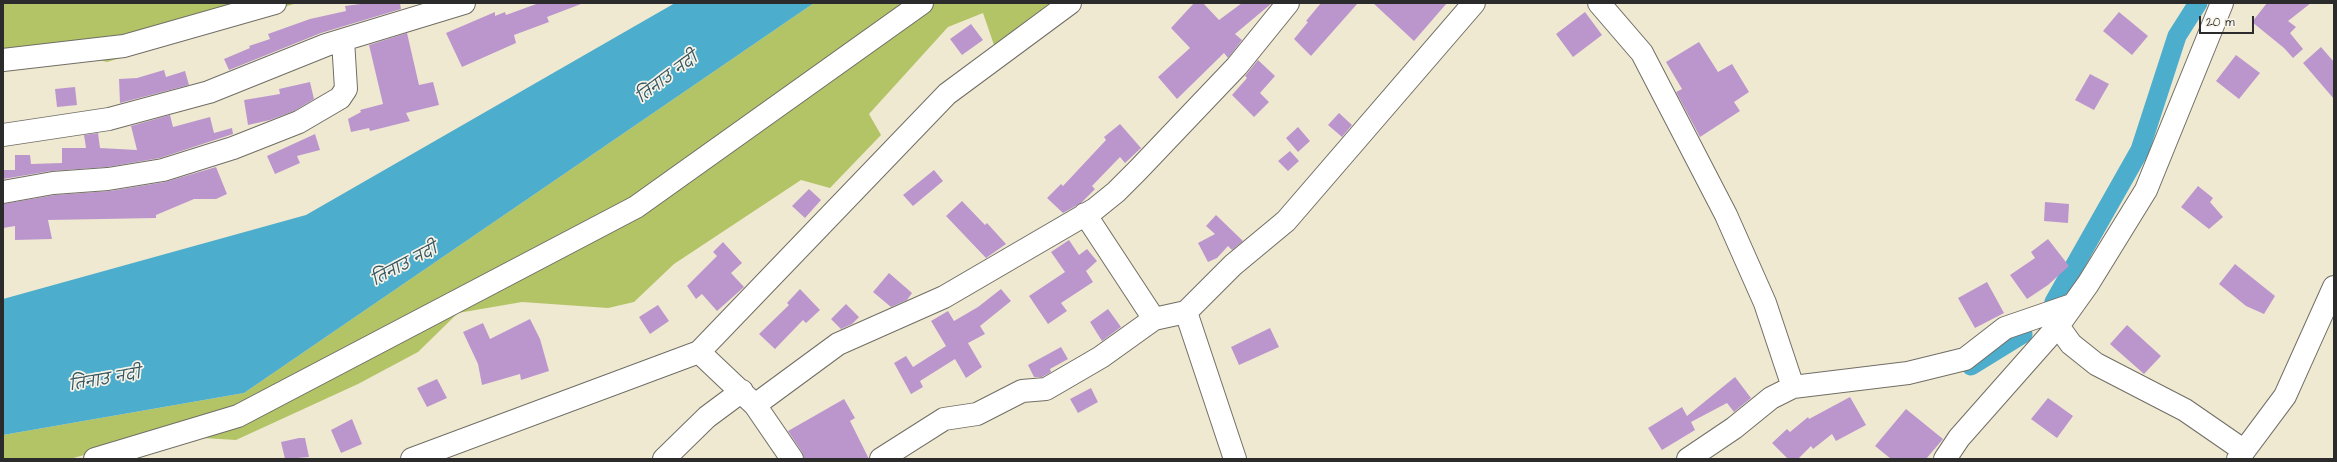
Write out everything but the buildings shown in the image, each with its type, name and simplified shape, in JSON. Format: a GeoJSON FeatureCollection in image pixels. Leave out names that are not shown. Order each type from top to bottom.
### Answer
{"type":"FeatureCollection","features":[{"type":"Feature","properties":{"kind":"street"},"geometry":{"type":"LineString","coordinates":[[3,60],[124,46],[275,3]]}},
{"type":"Feature","properties":{"kind":"street"},"geometry":{"type":"LineString","coordinates":[[3,135],[109,119],[210,92],[343,40],[464,3]]}},
{"type":"Feature","properties":{"kind":"street"},"geometry":{"type":"LineString","coordinates":[[95,459],[238,416],[636,206],[922,3]]}},
{"type":"Feature","properties":{"kind":"street"},"geometry":{"type":"LineString","coordinates":[[412,459],[699,352],[947,94],[1070,3]]}},
{"type":"Feature","properties":{"kind":"street"},"geometry":{"type":"LineString","coordinates":[[664,459],[706,417],[748,398],[838,344],[944,297],[1085,214],[1116,192],[1237,66],[1288,3]]}},
{"type":"Feature","properties":{"kind":"street"},"geometry":{"type":"LineString","coordinates":[[881,459],[944,419],[977,414],[1022,391],[1046,389],[1102,357],[1154,319],[1186,312],[1233,265],[1286,221],[1474,3]]}},
{"type":"Feature","properties":{"kind":"street"},"geometry":{"type":"LineString","coordinates":[[1599,3],[1642,53],[1726,215],[1765,303],[1793,387]]}},
{"type":"Feature","properties":{"kind":"street"},"geometry":{"type":"LineString","coordinates":[[1945,459],[1959,438],[2058,326],[2088,284],[2146,190],[2222,3]]}},
{"type":"Feature","properties":{"kind":"street"},"geometry":{"type":"LineString","coordinates":[[3,192],[53,183],[108,179],[164,170],[233,148],[299,122],[340,98],[346,89],[343,40]]}},
{"type":"Feature","properties":{"kind":"street"},"geometry":{"type":"LineString","coordinates":[[1085,214],[1154,319]]}},
{"type":"Feature","properties":{"kind":"street"},"geometry":{"type":"LineString","coordinates":[[2058,326],[2071,344],[2096,364],[2185,410],[2240,455],[2285,396],[2334,287]]}},
{"type":"Feature","properties":{"kind":"street"},"geometry":{"type":"LineString","coordinates":[[1688,459],[1734,428],[1771,398],[1793,387],[1908,373],[1965,359],[2005,328],[2072,305]]}},
{"type":"Feature","properties":{"kind":"street"},"geometry":{"type":"LineString","coordinates":[[1186,312],[1235,459]]}},
{"type":"Feature","properties":{"kind":"street"},"geometry":{"type":"LineString","coordinates":[[699,352],[748,398],[792,459]]}},
{"type":"Feature","properties":{"kind":"green space"},"geometry":{"type":"Polygon","coordinates":[[[3,3],[297,3],[107,62],[80,55],[3,61],[3,3]]]}},
{"type":"Feature","properties":{"kind":"green space"},"geometry":{"type":"Polygon","coordinates":[[[814,3],[1050,3],[994,45],[983,13],[948,27],[869,114],[881,135],[830,188],[801,180],[674,264],[634,302],[608,308],[522,302],[458,313],[418,352],[358,384],[236,440],[170,436],[112,447],[70,459],[3,459],[3,435],[244,393],[814,3]]]}},
{"type":"Feature","properties":{"kind":"water","name":"तिनाउ नदी"},"geometry":{"type":"Polygon","coordinates":[[[675,3],[814,3],[244,393],[3,435],[3,299],[306,215],[675,3]]]}},
{"type":"Feature","properties":{"kind":"waterway"},"geometry":{"type":"LineString","coordinates":[[2054,302],[2140,150],[2177,36],[2198,3]]}},
{"type":"Feature","properties":{"kind":"waterway"},"geometry":{"type":"LineString","coordinates":[[1971,366],[2023,334]]}}]}
